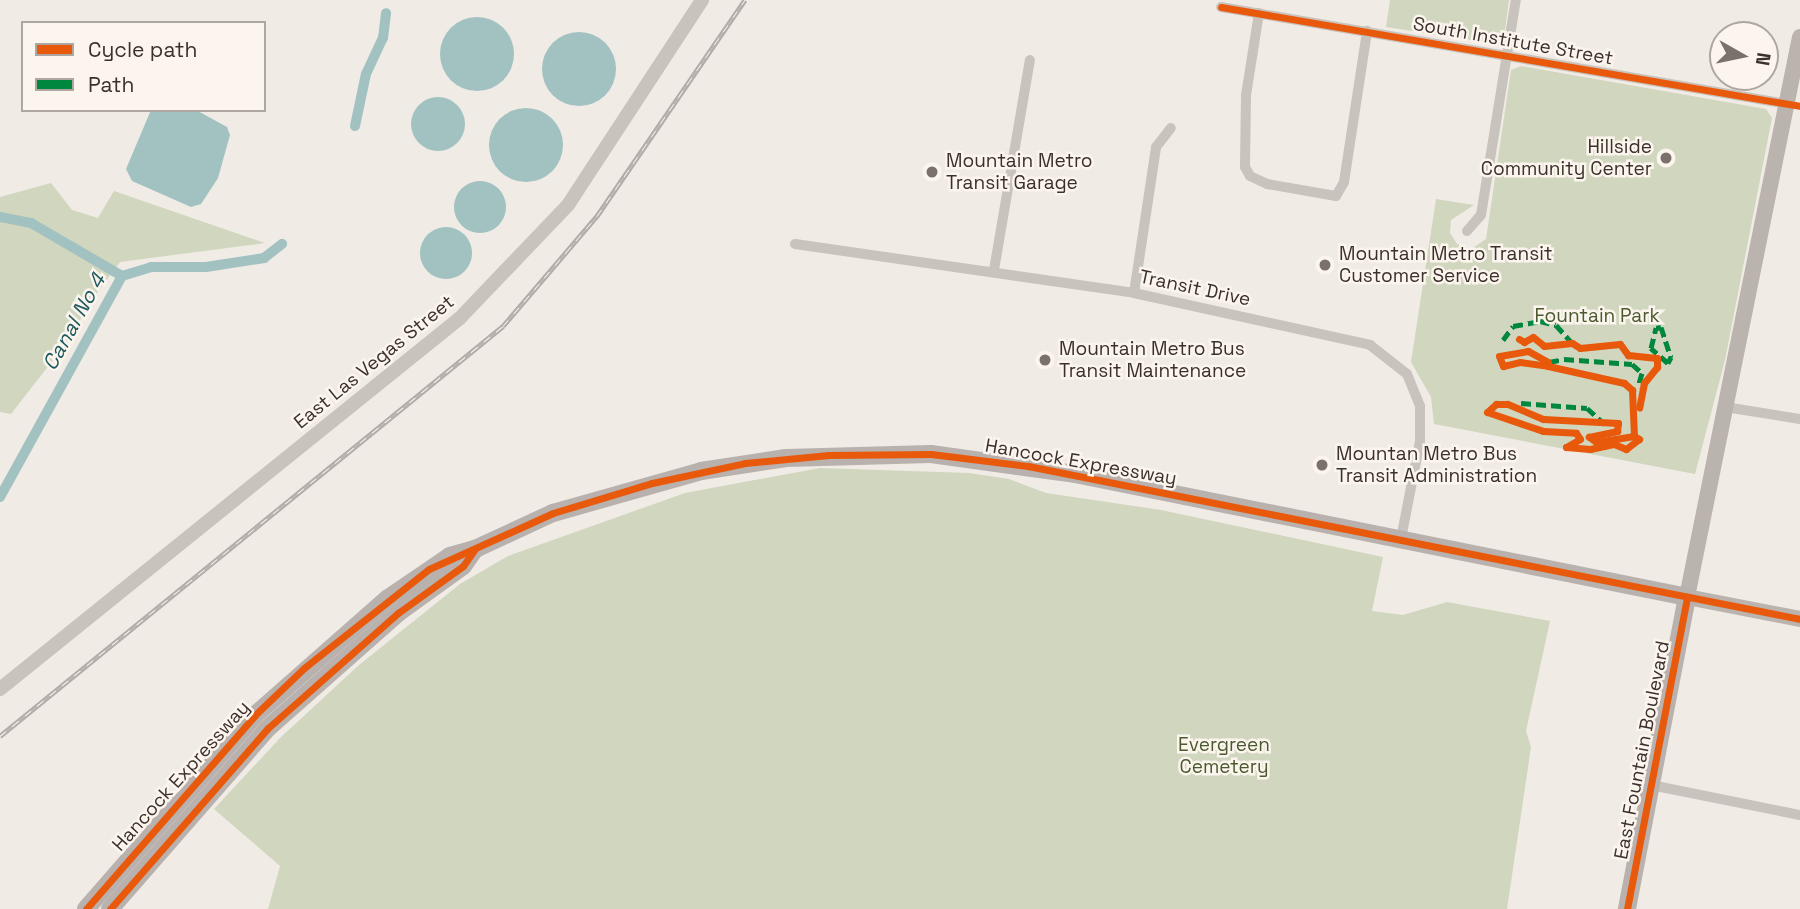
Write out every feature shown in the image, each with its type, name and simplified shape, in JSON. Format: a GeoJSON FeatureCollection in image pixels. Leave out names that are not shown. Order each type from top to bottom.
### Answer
{"type":"FeatureCollection","features":[{"type":"Feature","properties":{"kind":"main road","name":"East Fountain Boulevard"},"geometry":{"type":"LineString","coordinates":[[1627,909],[1725,407],[1794,105],[1800,37]]}},
{"type":"Feature","properties":{"kind":"main road","name":"Hancock Expressway"},"geometry":{"type":"LineString","coordinates":[[86,909],[203,771],[304,668],[429,569],[450,556],[475,549],[553,513],[652,483],[745,463],[841,455],[931,454],[1028,466],[1687,597]]}},
{"type":"Feature","properties":{"kind":"main road","name":"Hancock Expressway"},"geometry":{"type":"LineString","coordinates":[[110,909],[268,728],[389,620],[463,566],[475,549]]}},
{"type":"Feature","properties":{"kind":"main road"},"geometry":{"type":"LineString","coordinates":[[1687,597],[1800,619]]}},
{"type":"Feature","properties":{"kind":"street","name":"East Las Vegas Street"},"geometry":{"type":"LineString","coordinates":[[0,688],[460,318],[568,205],[702,0]]}},
{"type":"Feature","properties":{"kind":"street"},"geometry":{"type":"LineString","coordinates":[[1467,231],[1481,215],[1516,0]]}},
{"type":"Feature","properties":{"kind":"street","name":"South Institute Street"},"geometry":{"type":"LineString","coordinates":[[1221,7],[1794,105]]}},
{"type":"Feature","properties":{"kind":"street"},"geometry":{"type":"LineString","coordinates":[[1259,13],[1246,95],[1245,167],[1250,176],[1267,184],[1336,196],[1343,182],[1367,32]]}},
{"type":"Feature","properties":{"kind":"street"},"geometry":{"type":"LineString","coordinates":[[994,270],[1030,60]]}},
{"type":"Feature","properties":{"kind":"street"},"geometry":{"type":"LineString","coordinates":[[1134,293],[1156,147],[1171,128]]}},
{"type":"Feature","properties":{"kind":"street","name":"Transit Drive"},"geometry":{"type":"LineString","coordinates":[[795,244],[970,272],[994,270],[1134,293],[1354,340],[1397,362],[1415,389],[1422,423],[1401,539]]}},
{"type":"Feature","properties":{"kind":"street"},"geometry":{"type":"LineString","coordinates":[[1725,407],[1800,419]]}},
{"type":"Feature","properties":{"kind":"street"},"geometry":{"type":"LineString","coordinates":[[1651,785],[1800,815]]}},
{"type":"Feature","properties":{"kind":"green space"},"geometry":{"type":"Polygon","coordinates":[[[1390,0],[1509,0],[1503,45],[1386,27],[1390,0]]]}},
{"type":"Feature","properties":{"kind":"green space","name":"Fountain Park"},"geometry":{"type":"Polygon","coordinates":[[[1521,66],[1766,109],[1772,118],[1725,360],[1695,474],[1434,424],[1431,397],[1411,362],[1436,199],[1474,205],[1451,220],[1450,233],[1457,244],[1471,249],[1486,239],[1511,70],[1521,66]]]}},
{"type":"Feature","properties":{"kind":"green space"},"geometry":{"type":"Polygon","coordinates":[[[51,183],[72,210],[98,218],[114,191],[265,243],[120,262],[93,298],[67,342],[11,414],[0,412],[0,197],[51,183]]]}},
{"type":"Feature","properties":{"kind":"green space","name":"Evergreen Cemetery"},"geometry":{"type":"Polygon","coordinates":[[[820,468],[969,473],[1009,479],[1046,493],[1161,510],[1383,557],[1372,611],[1403,615],[1447,602],[1550,621],[1526,731],[1531,747],[1507,909],[268,909],[280,866],[214,809],[281,737],[359,665],[460,584],[508,556],[685,493],[820,468]]]}},
{"type":"Feature","properties":{"kind":"water"},"geometry":{"type":"Polygon","coordinates":[[[470,17],[484,17],[498,23],[508,33],[514,54],[512,68],[498,85],[484,91],[470,91],[456,85],[446,75],[440,61],[440,47],[446,33],[456,23],[470,17]]]}},
{"type":"Feature","properties":{"kind":"water"},"geometry":{"type":"Polygon","coordinates":[[[572,32],[586,32],[600,38],[610,48],[616,69],[614,83],[600,100],[586,106],[572,106],[558,100],[548,90],[542,76],[542,62],[548,48],[558,38],[572,32]]]}},
{"type":"Feature","properties":{"kind":"water"},"geometry":{"type":"Polygon","coordinates":[[[438,97],[457,105],[465,124],[457,143],[438,151],[419,143],[411,124],[419,105],[438,97]]]}},
{"type":"Feature","properties":{"kind":"water"},"geometry":{"type":"Polygon","coordinates":[[[519,108],[533,108],[547,114],[557,124],[563,145],[561,159],[547,176],[533,182],[519,182],[505,176],[495,166],[489,152],[489,138],[495,124],[505,114],[519,108]]]}},
{"type":"Feature","properties":{"kind":"water"},"geometry":{"type":"Polygon","coordinates":[[[150,112],[200,112],[227,127],[230,135],[218,178],[201,204],[191,207],[132,181],[126,169],[150,112]]]}},
{"type":"Feature","properties":{"kind":"water"},"geometry":{"type":"Polygon","coordinates":[[[480,181],[490,183],[498,189],[504,197],[504,217],[498,225],[490,231],[480,233],[470,231],[462,225],[456,217],[454,207],[456,197],[462,189],[470,183],[480,181]]]}},
{"type":"Feature","properties":{"kind":"water"},"geometry":{"type":"Polygon","coordinates":[[[446,227],[456,229],[464,235],[470,243],[470,263],[464,271],[456,277],[446,279],[436,277],[428,271],[422,263],[420,253],[422,243],[428,235],[436,229],[446,227]]]}},
{"type":"Feature","properties":{"kind":"waterway","name":"Canal No 4"},"geometry":{"type":"LineString","coordinates":[[355,126],[366,74],[383,38],[386,13]]}},
{"type":"Feature","properties":{"kind":"waterway"},"geometry":{"type":"LineString","coordinates":[[0,217],[31,223],[122,276]]}},
{"type":"Feature","properties":{"kind":"waterway","name":"Canal No 4"},"geometry":{"type":"LineString","coordinates":[[0,497],[122,276],[151,267],[206,267],[264,258],[282,244]]}},
{"type":"Feature","properties":{"kind":"railway"},"geometry":{"type":"LineString","coordinates":[[0,736],[503,326],[597,216],[745,0]]}},
{"type":"Feature","properties":{"kind":"marked path"},"geometry":{"type":"LineString","coordinates":[[1503,340],[1513,326],[1540,321],[1556,325],[1572,343]]}},
{"type":"Feature","properties":{"kind":"marked path"},"geometry":{"type":"LineString","coordinates":[[1661,327],[1671,357],[1668,363],[1651,348],[1656,328],[1661,327]]}},
{"type":"Feature","properties":{"kind":"marked path"},"geometry":{"type":"LineString","coordinates":[[1549,362],[1564,359],[1632,364],[1642,373],[1638,387]]}},
{"type":"Feature","properties":{"kind":"marked path"},"geometry":{"type":"LineString","coordinates":[[1521,403],[1587,408],[1605,424]]}},
{"type":"Feature","properties":{"kind":"cycle path"},"geometry":{"type":"LineString","coordinates":[[1221,7],[1800,106]]}},
{"type":"Feature","properties":{"kind":"cycle path"},"geometry":{"type":"LineString","coordinates":[[1519,339],[1524,342],[1533,337],[1544,346],[1572,343],[1580,348],[1620,344],[1628,355],[1657,358],[1657,367],[1644,383],[1639,408]]}},
{"type":"Feature","properties":{"kind":"cycle path"},"geometry":{"type":"LineString","coordinates":[[1548,362],[1528,351],[1499,356],[1503,366],[1520,362],[1624,383],[1632,390],[1634,436],[1639,439]]}},
{"type":"Feature","properties":{"kind":"cycle path"},"geometry":{"type":"LineString","coordinates":[[1634,436],[1596,442],[1589,437],[1617,431],[1618,423],[1543,419],[1507,404],[1496,404],[1487,412],[1543,431],[1576,433],[1580,439],[1566,447],[1590,449],[1614,444],[1626,449],[1639,439]]}},
{"type":"Feature","properties":{"kind":"cycle path"},"geometry":{"type":"LineString","coordinates":[[86,909],[255,715],[304,668],[429,569],[553,513],[652,483],[745,463],[829,455],[931,454],[1028,466],[1800,619]]}},
{"type":"Feature","properties":{"kind":"cycle path"},"geometry":{"type":"LineString","coordinates":[[110,909],[268,728],[398,613],[463,566],[475,549]]}},
{"type":"Feature","properties":{"kind":"cycle path"},"geometry":{"type":"LineString","coordinates":[[1627,909],[1687,597]]}},
{"type":"Feature","properties":{"kind":"place","name":"Hillside Community Center"},"geometry":{"type":"Point","coordinates":[1666,158]}},
{"type":"Feature","properties":{"kind":"place","name":"Mountain Metro Transit Garage"},"geometry":{"type":"Point","coordinates":[932,172]}},
{"type":"Feature","properties":{"kind":"place","name":"Mountain Metro Transit Customer Service"},"geometry":{"type":"Point","coordinates":[1325,265]}},
{"type":"Feature","properties":{"kind":"place","name":"Mountain Metro Bus Transit Maintenance"},"geometry":{"type":"Point","coordinates":[1045,360]}},
{"type":"Feature","properties":{"kind":"place","name":"Mountan Metro Bus Transit Administration"},"geometry":{"type":"Point","coordinates":[1322,465]}}]}
